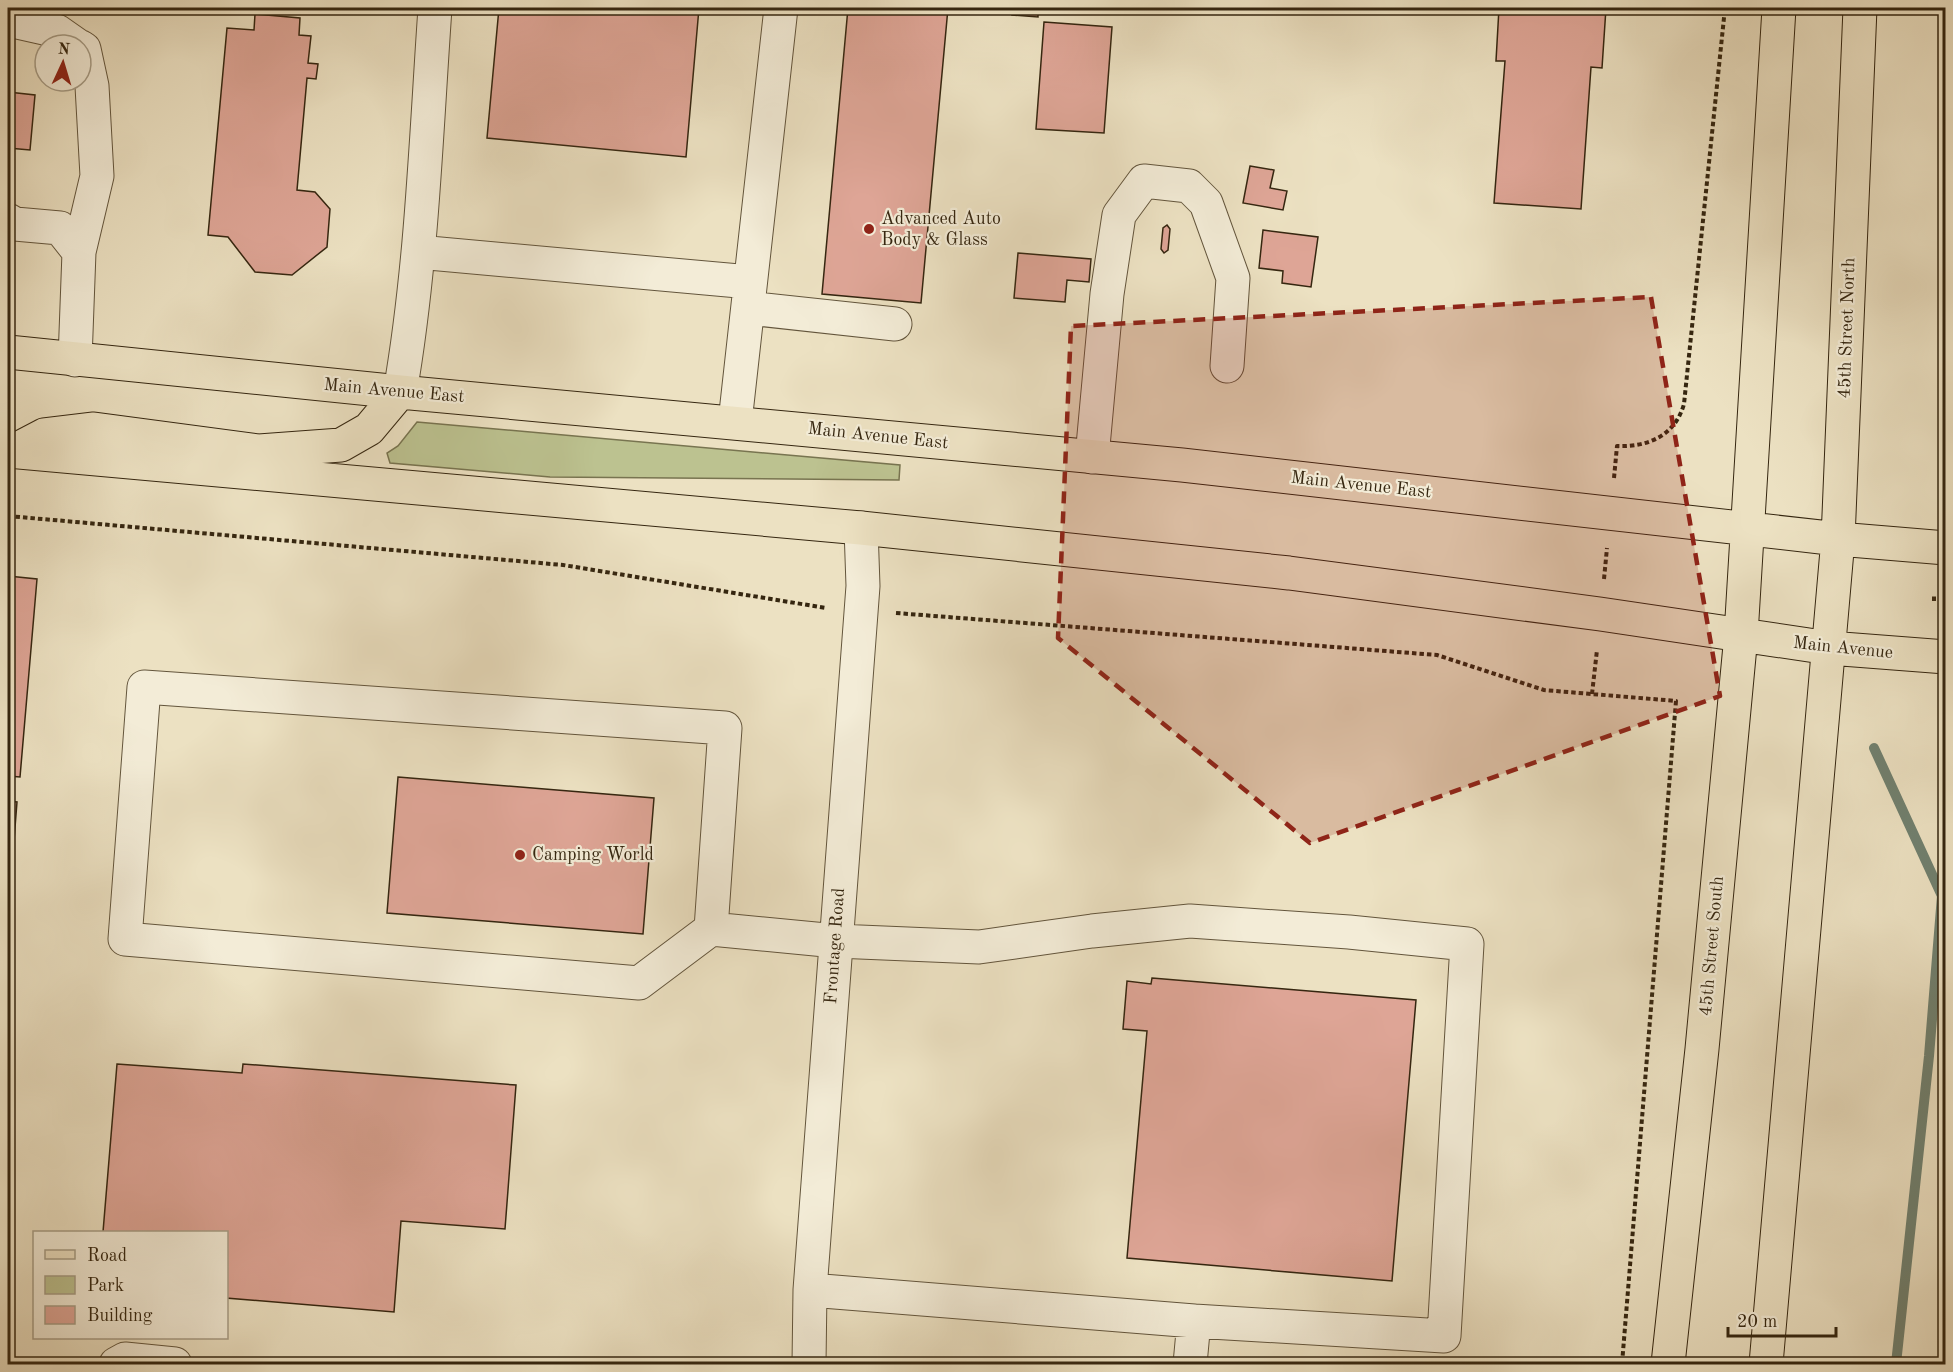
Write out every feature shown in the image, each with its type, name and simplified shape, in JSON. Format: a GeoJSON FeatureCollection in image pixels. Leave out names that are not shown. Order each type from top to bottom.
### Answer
{"type":"FeatureCollection","features":[{"type":"Feature","properties":{"kind":"main road"},"geometry":{"type":"LineString","coordinates":[[1779,8],[1748,527],[1946,548]]}},
{"type":"Feature","properties":{"kind":"main road","name":"45th Street North"},"geometry":{"type":"LineString","coordinates":[[1829,648],[1838,538],[1860,8]]}},
{"type":"Feature","properties":{"kind":"main road","name":"Main Avenue East"},"geometry":{"type":"LineString","coordinates":[[8,352],[400,392],[1182,465],[1748,527]]}},
{"type":"Feature","properties":{"kind":"main road"},"geometry":{"type":"LineString","coordinates":[[10,451],[44,435],[94,429],[259,451],[341,445],[369,429],[400,392]]}},
{"type":"Feature","properties":{"kind":"main road"},"geometry":{"type":"LineString","coordinates":[[10,451],[861,528],[1289,573],[1742,635]]}},
{"type":"Feature","properties":{"kind":"main road","name":"45th Street South"},"geometry":{"type":"LineString","coordinates":[[1668,1365],[1702,1049],[1742,635],[1748,527]]}},
{"type":"Feature","properties":{"kind":"main road","name":"Main Avenue"},"geometry":{"type":"LineString","coordinates":[[1742,635],[1829,648],[1946,657]]}},
{"type":"Feature","properties":{"kind":"main road"},"geometry":{"type":"LineString","coordinates":[[1766,1365],[1829,648]]}},
{"type":"Feature","properties":{"kind":"street"},"geometry":{"type":"LineString","coordinates":[[400,392],[408,346],[418,252],[435,8]]}},
{"type":"Feature","properties":{"kind":"street"},"geometry":{"type":"LineString","coordinates":[[735,422],[780,8]]}},
{"type":"Feature","properties":{"kind":"street"},"geometry":{"type":"LineString","coordinates":[[8,20],[60,33]]}},
{"type":"Feature","properties":{"kind":"street"},"geometry":{"type":"LineString","coordinates":[[75,360],[80,252],[97,176],[92,93]]}},
{"type":"Feature","properties":{"kind":"street"},"geometry":{"type":"LineString","coordinates":[[1092,457],[1107,294],[1119,215],[1144,181],[1189,186],[1206,203],[1233,278],[1227,366]]}},
{"type":"Feature","properties":{"kind":"street"},"geometry":{"type":"LineString","coordinates":[[8,220],[15,224],[60,228],[80,252]]}},
{"type":"Feature","properties":{"kind":"street"},"geometry":{"type":"LineString","coordinates":[[418,252],[749,295],[895,324]]}},
{"type":"Feature","properties":{"kind":"street","name":"Frontage Road"},"geometry":{"type":"LineString","coordinates":[[809,1365],[810,1290],[863,586],[861,528]]}},
{"type":"Feature","properties":{"kind":"street"},"geometry":{"type":"LineString","coordinates":[[711,929],[724,728],[144,687],[125,939],[639,983],[711,929],[836,940],[979,948],[1092,931],[1190,921],[1349,932],[1467,944],[1444,1336],[1194,1321],[810,1290]]}},
{"type":"Feature","properties":{"kind":"street"},"geometry":{"type":"LineString","coordinates":[[1190,1365],[1194,1321]]}},
{"type":"Feature","properties":{"kind":"street"},"geometry":{"type":"LineString","coordinates":[[116,1365],[125,1359],[175,1365]]}},
{"type":"Feature","properties":{"kind":"path"},"geometry":{"type":"LineString","coordinates":[[1615,465],[1617,446],[1633,446],[1655,441],[1681,416],[1684,404],[1725,8]]}},
{"type":"Feature","properties":{"kind":"path"},"geometry":{"type":"LineString","coordinates":[[8,516],[563,565],[814,607],[832,608]]}},
{"type":"Feature","properties":{"kind":"path"},"geometry":{"type":"LineString","coordinates":[[1934,595],[1934,601]]}},
{"type":"Feature","properties":{"kind":"path"},"geometry":{"type":"LineString","coordinates":[[898,613],[1437,655],[1544,690],[1676,701],[1622,1365]]}},
{"type":"Feature","properties":{"kind":"path"},"geometry":{"type":"LineString","coordinates":[[1592,694],[1595,660]]}},
{"type":"Feature","properties":{"kind":"highlighted area"},"geometry":{"type":"Polygon","coordinates":[[[1651,297],[1720,696],[1310,843],[1058,638],[1071,326],[1651,297]]]}},
{"type":"Feature","properties":{"kind":"green space"},"geometry":{"type":"Polygon","coordinates":[[[417,422],[900,465],[899,480],[550,477],[390,463],[387,453],[398,446],[417,422]]]}},
{"type":"Feature","properties":{"kind":"building"},"geometry":{"type":"Polygon","coordinates":[[[499,8],[699,8],[686,157],[487,138],[499,8]]]}},
{"type":"Feature","properties":{"kind":"building"},"geometry":{"type":"Polygon","coordinates":[[[848,8],[948,8],[921,303],[822,294],[848,8]]]}},
{"type":"Feature","properties":{"kind":"building"},"geometry":{"type":"Polygon","coordinates":[[[1013,8],[1038,8],[1038,17],[1012,15],[1013,8]]]}},
{"type":"Feature","properties":{"kind":"building"},"geometry":{"type":"Polygon","coordinates":[[[1499,8],[1606,8],[1602,68],[1591,67],[1581,209],[1494,203],[1505,61],[1496,61],[1499,8]]]}},
{"type":"Feature","properties":{"kind":"building"},"geometry":{"type":"Polygon","coordinates":[[[255,14],[300,18],[299,35],[311,36],[308,63],[318,64],[316,79],[307,78],[297,190],[315,192],[330,209],[327,247],[292,275],[255,272],[228,237],[208,235],[227,28],[254,30],[255,14]]]}},
{"type":"Feature","properties":{"kind":"building"},"geometry":{"type":"Polygon","coordinates":[[[1044,22],[1112,27],[1104,133],[1036,129],[1044,22]]]}},
{"type":"Feature","properties":{"kind":"building"},"geometry":{"type":"Polygon","coordinates":[[[8,92],[35,95],[30,150],[8,148],[8,92]]]}},
{"type":"Feature","properties":{"kind":"building"},"geometry":{"type":"Polygon","coordinates":[[[1250,166],[1274,170],[1270,188],[1287,191],[1283,210],[1243,203],[1250,166]]]}},
{"type":"Feature","properties":{"kind":"building"},"geometry":{"type":"Polygon","coordinates":[[[1167,225],[1170,229],[1168,250],[1164,253],[1161,249],[1163,228],[1167,225]]]}},
{"type":"Feature","properties":{"kind":"building"},"geometry":{"type":"Polygon","coordinates":[[[1263,230],[1318,237],[1311,287],[1282,283],[1283,271],[1259,268],[1263,230]]]}},
{"type":"Feature","properties":{"kind":"building"},"geometry":{"type":"Polygon","coordinates":[[[1018,253],[1091,259],[1089,282],[1067,280],[1065,302],[1014,298],[1018,253]]]}},
{"type":"Feature","properties":{"kind":"building"},"geometry":{"type":"Polygon","coordinates":[[[8,576],[37,579],[20,777],[8,776],[8,576]]]}},
{"type":"Feature","properties":{"kind":"building","name":"Camping World"},"geometry":{"type":"Polygon","coordinates":[[[398,777],[654,798],[643,934],[387,913],[398,777]]]}},
{"type":"Feature","properties":{"kind":"building"},"geometry":{"type":"Polygon","coordinates":[[[8,801],[17,802],[8,917],[8,801]]]}},
{"type":"Feature","properties":{"kind":"building"},"geometry":{"type":"Polygon","coordinates":[[[1152,978],[1416,1000],[1392,1281],[1127,1258],[1147,1031],[1123,1029],[1127,981],[1151,984],[1152,978]]]}},
{"type":"Feature","properties":{"kind":"building"},"geometry":{"type":"Polygon","coordinates":[[[117,1064],[242,1073],[243,1064],[516,1085],[505,1229],[401,1221],[394,1312],[228,1298],[228,1231],[103,1231],[117,1064]]]}},
{"type":"Feature","properties":{"kind":"waterway"},"geometry":{"type":"LineString","coordinates":[[1874,748],[1942,896],[1929,1056],[1896,1364]]}},
{"type":"Feature","properties":{"kind":"place","name":"Advanced Auto Body & Glass"},"geometry":{"type":"Point","coordinates":[869,229]}},
{"type":"Feature","properties":{"kind":"place","name":"Camping World"},"geometry":{"type":"Point","coordinates":[520,855]}}]}
